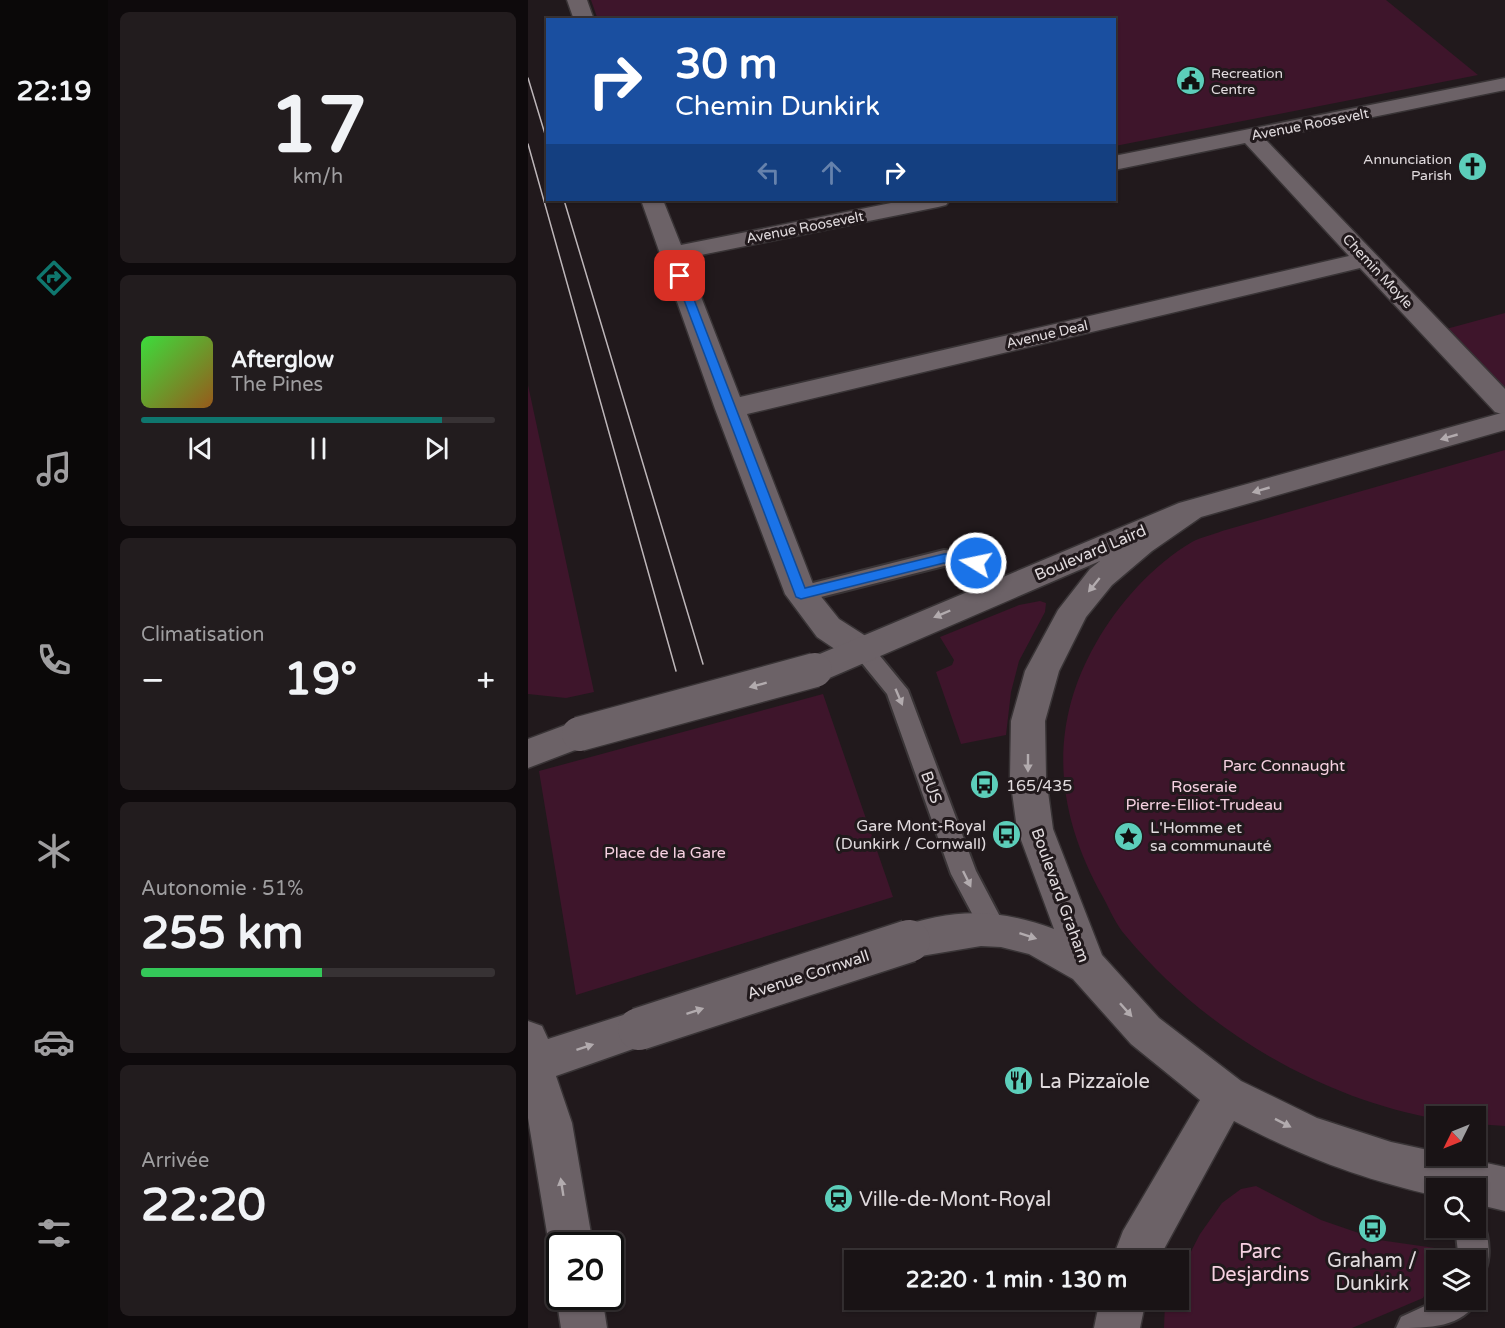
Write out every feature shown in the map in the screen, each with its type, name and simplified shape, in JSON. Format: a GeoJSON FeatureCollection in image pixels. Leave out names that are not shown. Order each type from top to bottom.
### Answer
{"type":"FeatureCollection","features":[{"type":"Feature","properties":{"kind":"street"},"geometry":{"type":"LineString","coordinates":[[577,0],[583,18]]}},
{"type":"Feature","properties":{"kind":"street","name":"Avenue Roosevelt"},"geometry":{"type":"LineString","coordinates":[[1116,164],[1505,84]]}},
{"type":"Feature","properties":{"kind":"street","name":"Chemin Moyle"},"geometry":{"type":"LineString","coordinates":[[1250,136],[1505,406]]}},
{"type":"Feature","properties":{"kind":"street"},"geometry":{"type":"LineString","coordinates":[[652,201],[729,409],[801,594],[828,628],[863,651]]}},
{"type":"Feature","properties":{"kind":"street","name":"Avenue Roosevelt"},"geometry":{"type":"LineString","coordinates":[[672,254],[933,201]]}},
{"type":"Feature","properties":{"kind":"street","name":"Avenue Deal"},"geometry":{"type":"LineString","coordinates":[[729,409],[1366,259]]}},
{"type":"Feature","properties":{"kind":"street","name":"Boulevard Laird"},"geometry":{"type":"LineString","coordinates":[[528,754],[579,734],[815,670],[863,651],[997,590],[1190,510],[1505,421]]}},
{"type":"Feature","properties":{"kind":"street","name":"Boulevard Graham"},"geometry":{"type":"LineString","coordinates":[[1190,510],[1141,543],[1109,570],[1074,610],[1042,671],[1028,722],[1028,777],[1035,828],[1087,966],[1145,1031],[1226,1095],[1309,1137],[1391,1164],[1447,1178]]}},
{"type":"Feature","properties":{"kind":"street","name":"Boulevard Laird"},"geometry":{"type":"LineString","coordinates":[[528,737],[579,734]]}},
{"type":"Feature","properties":{"kind":"street","name":"Avenue Cornwall"},"geometry":{"type":"LineString","coordinates":[[529,1057],[639,1029],[909,941],[948,931],[993,928],[1034,937],[1087,966]]}},
{"type":"Feature","properties":{"kind":"street"},"geometry":{"type":"LineString","coordinates":[[529,1057],[551,1123],[569,1232]]}},
{"type":"Feature","properties":{"kind":"street"},"geometry":{"type":"LineString","coordinates":[[1139,1250],[1226,1095]]}},
{"type":"Feature","properties":{"kind":"street"},"geometry":{"type":"LineString","coordinates":[[581,1310],[584,1328]]}},
{"type":"Feature","properties":{"kind":"street"},"geometry":{"type":"LineString","coordinates":[[1117,1328],[1121,1310]]}},
{"type":"Feature","properties":{"kind":"lane"},"geometry":{"type":"LineString","coordinates":[[801,594],[944,558],[964,558],[976,563],[997,590]]}},
{"type":"Feature","properties":{"kind":"lane","name":"BUS"},"geometry":{"type":"LineString","coordinates":[[863,651],[897,690],[964,874],[993,928]]}},
{"type":"Feature","properties":{"kind":"lane"},"geometry":{"type":"LineString","coordinates":[[1412,1328],[1451,1310]]}},
{"type":"Feature","properties":{"kind":"green space"},"geometry":{"type":"Polygon","coordinates":[[[591,0],[1386,0],[1478,75],[1116,146],[1116,18],[597,18],[591,0]]]}},
{"type":"Feature","properties":{"kind":"green space"},"geometry":{"type":"Polygon","coordinates":[[[1505,313],[1505,406],[1435,332],[1505,313]]]}},
{"type":"Feature","properties":{"kind":"green space"},"geometry":{"type":"Polygon","coordinates":[[[528,385],[594,692],[566,698],[528,694],[528,385]]]}},
{"type":"Feature","properties":{"kind":"green space","name":"Parc Connaught"},"geometry":{"type":"Polygon","coordinates":[[[1505,450],[1505,1126],[1486,1125],[1486,1106],[1426,1106],[1426,1116],[1393,1109],[1349,1095],[1266,1054],[1227,1029],[1190,1001],[1157,970],[1122,932],[1087,866],[1067,803],[1063,771],[1064,739],[1070,707],[1080,675],[1105,628],[1150,574],[1195,540],[1505,450]]]}},
{"type":"Feature","properties":{"kind":"green space"},"geometry":{"type":"Polygon","coordinates":[[[1040,601],[1046,603],[1045,612],[1019,661],[1011,692],[1006,735],[961,744],[936,672],[952,665],[954,660],[940,637],[1019,605],[1040,601]]]}},
{"type":"Feature","properties":{"kind":"green space","name":"Place de la Gare"},"geometry":{"type":"Polygon","coordinates":[[[823,694],[893,897],[576,995],[539,771],[823,694]]]}},
{"type":"Feature","properties":{"kind":"green space","name":"Parc Desjardins"},"geometry":{"type":"Polygon","coordinates":[[[1256,1186],[1321,1220],[1379,1240],[1435,1248],[1435,1250],[1426,1250],[1426,1292],[1423,1298],[1352,1328],[1164,1328],[1165,1310],[1189,1310],[1189,1255],[1200,1234],[1222,1203],[1241,1189],[1256,1186]]]}},
{"type":"Feature","properties":{"kind":"tram line"},"geometry":{"type":"LineString","coordinates":[[528,78],[546,137]]}},
{"type":"Feature","properties":{"kind":"tram line"},"geometry":{"type":"LineString","coordinates":[[528,144],[676,671]]}},
{"type":"Feature","properties":{"kind":"tram line"},"geometry":{"type":"LineString","coordinates":[[564,201],[703,664]]}},
{"type":"Feature","properties":{"kind":"place","name":"Recreation Centre"},"geometry":{"type":"Point","coordinates":[1190,81]}},
{"type":"Feature","properties":{"kind":"place","name":"Annunciation Parish"},"geometry":{"type":"Point","coordinates":[1473,167]}},
{"type":"Feature","properties":{"kind":"place","name":"165/435"},"geometry":{"type":"Point","coordinates":[985,785]}},
{"type":"Feature","properties":{"kind":"place","name":"Gare Mont-Royal (Dunkirk / Cornwall)"},"geometry":{"type":"Point","coordinates":[1007,834]}},
{"type":"Feature","properties":{"kind":"place","name":"L'Homme et sa communauté"},"geometry":{"type":"Point","coordinates":[1129,836]}},
{"type":"Feature","properties":{"kind":"place","name":"La Pizzaïole"},"geometry":{"type":"Point","coordinates":[1018,1081]}},
{"type":"Feature","properties":{"kind":"place","name":"Ville-de-Mont-Royal"},"geometry":{"type":"Point","coordinates":[838,1199]}},
{"type":"Feature","properties":{"kind":"place","name":"Graham / Dunkirk"},"geometry":{"type":"Point","coordinates":[1372,1229]}},
{"type":"Feature","properties":{"kind":"route"},"geometry":{"type":"LineString","coordinates":[[680,276],[801,594],[944,558],[964,558],[976,563]]}},
{"type":"Feature","properties":{"kind":"park label","name":"Roseraie Pierre-Elliot-Trudeau"},"geometry":{"type":"Point","coordinates":[1204,795]}}]}
